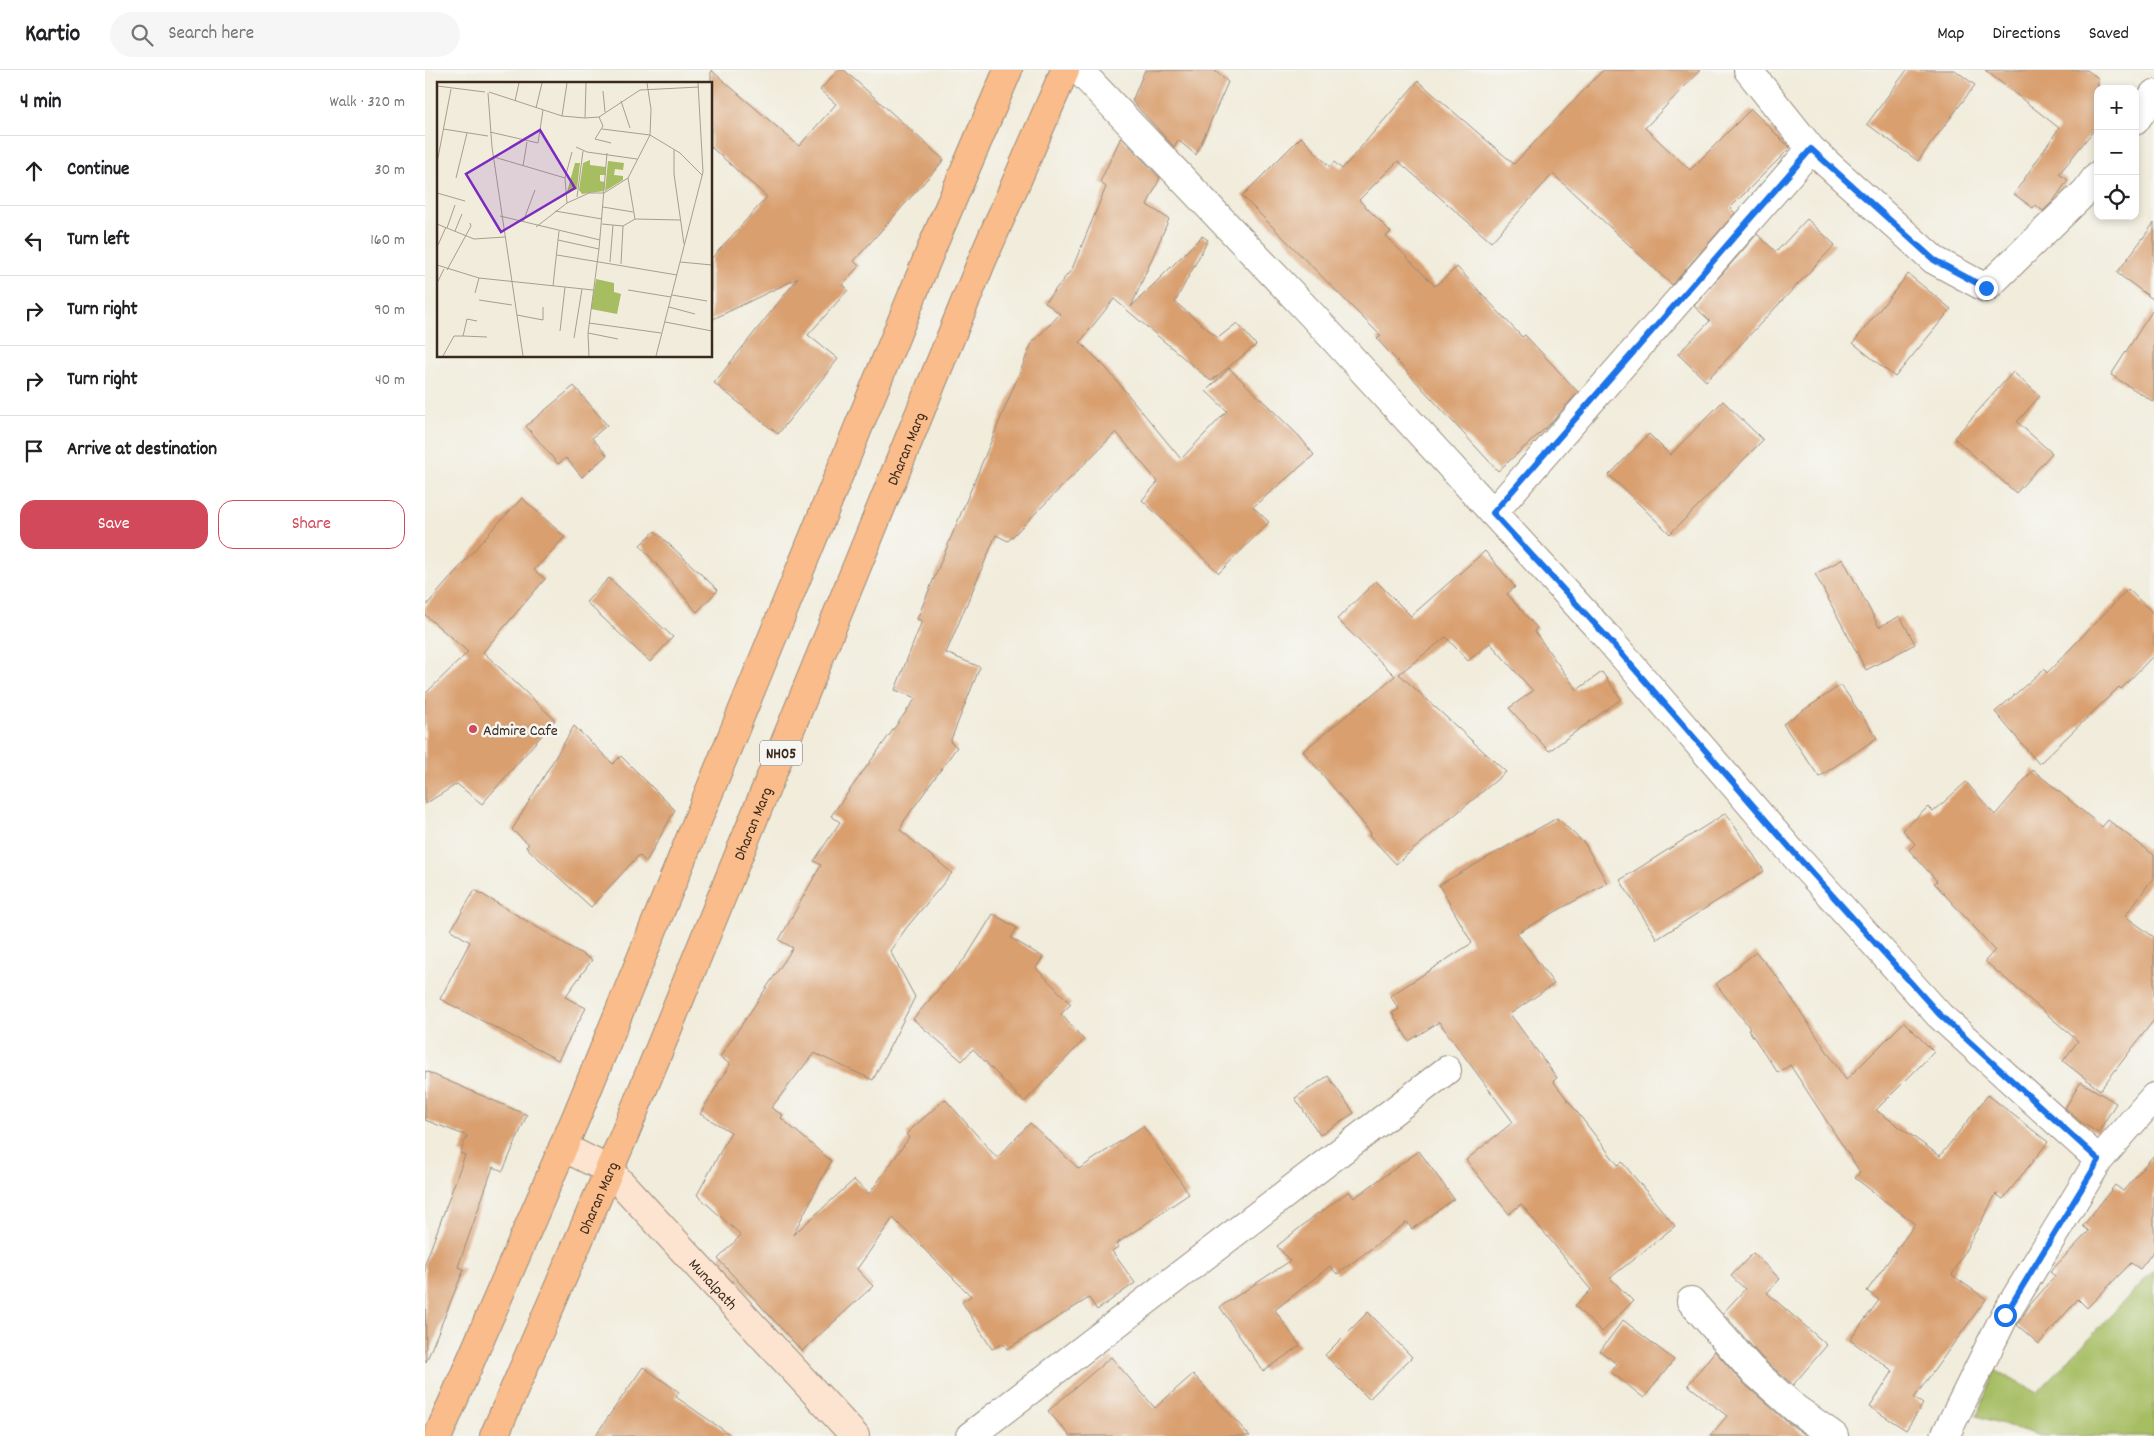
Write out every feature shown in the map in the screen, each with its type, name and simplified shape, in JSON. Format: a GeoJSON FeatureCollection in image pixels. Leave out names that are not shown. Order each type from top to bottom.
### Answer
{"type":"FeatureCollection","features":[{"type":"Feature","properties":{"kind":"main road"},"geometry":{"type":"LineString","coordinates":[[438,1436],[563,1147],[928,258],[1008,70]]}},
{"type":"Feature","properties":{"kind":"main road","name":"Dharan Marg"},"geometry":{"type":"LineString","coordinates":[[494,1436],[609,1170],[981,262],[1065,70]]}},
{"type":"Feature","properties":{"kind":"street"},"geometry":{"type":"LineString","coordinates":[[1079,70],[1312,315],[1605,635],[1797,856],[1939,1014],[2099,1160]]}},
{"type":"Feature","properties":{"kind":"street"},"geometry":{"type":"LineString","coordinates":[[1748,70],[1811,149],[1934,260],[1986,288],[2087,191],[2094,181]]}},
{"type":"Feature","properties":{"kind":"street"},"geometry":{"type":"LineString","coordinates":[[2139,115],[2154,94]]}},
{"type":"Feature","properties":{"kind":"street"},"geometry":{"type":"LineString","coordinates":[[1493,513],[1811,149]]}},
{"type":"Feature","properties":{"kind":"street"},"geometry":{"type":"LineString","coordinates":[[971,1436],[1447,1070]]}},
{"type":"Feature","properties":{"kind":"street"},"geometry":{"type":"LineString","coordinates":[[1945,1436],[2005,1315],[2099,1160],[2154,1097]]}},
{"type":"Feature","properties":{"kind":"street","name":"Munalpath"},"geometry":{"type":"LineString","coordinates":[[563,1147],[609,1170],[855,1436]]}},
{"type":"Feature","properties":{"kind":"street"},"geometry":{"type":"LineString","coordinates":[[1691,1301],[1751,1369],[1796,1409],[1834,1436]]}},
{"type":"Feature","properties":{"kind":"green space"},"geometry":{"type":"Polygon","coordinates":[[[2154,1270],[2154,1436],[2041,1436],[1977,1416],[1995,1370],[2037,1393],[2154,1270]]]}},
{"type":"Feature","properties":{"kind":"building"},"geometry":{"type":"Polygon","coordinates":[[[711,70],[799,146],[836,104],[820,90],[838,70],[844,70],[944,160],[854,261],[859,266],[842,285],[848,290],[808,335],[838,359],[778,434],[714,383],[798,278],[713,319],[713,257],[767,197],[713,149],[713,82],[711,82],[711,70]]]}},
{"type":"Feature","properties":{"kind":"building"},"geometry":{"type":"Polygon","coordinates":[[[1145,70],[1214,70],[1228,82],[1196,155],[1178,140],[1174,147],[1132,101],[1145,70]]]}},
{"type":"Feature","properties":{"kind":"building"},"geometry":{"type":"Polygon","coordinates":[[[1603,70],[1700,70],[1645,128],[1690,170],[1751,109],[1790,148],[1730,208],[1735,213],[1672,285],[1553,174],[1491,242],[1398,161],[1359,200],[1391,232],[1386,236],[1435,286],[1457,267],[1522,337],[1525,335],[1578,392],[1549,425],[1498,471],[1377,339],[1381,336],[1242,196],[1301,137],[1330,167],[1334,162],[1342,169],[1418,81],[1514,164],[1603,70]]]}},
{"type":"Feature","properties":{"kind":"building"},"geometry":{"type":"Polygon","coordinates":[[[1907,70],[1955,70],[1975,85],[1918,161],[1867,124],[1907,70]]]}},
{"type":"Feature","properties":{"kind":"building"},"geometry":{"type":"Polygon","coordinates":[[[1985,70],[2087,70],[2098,78],[2098,85],[2094,85],[2094,130],[2059,174],[2068,180],[2054,200],[2043,211],[2035,205],[2033,208],[2014,194],[2059,128],[1985,70]]]}},
{"type":"Feature","properties":{"kind":"building"},"geometry":{"type":"Polygon","coordinates":[[[1121,137],[1160,178],[1147,205],[1169,219],[1131,307],[1202,236],[1208,240],[1175,302],[1218,338],[1237,323],[1256,345],[1211,381],[1114,299],[1080,342],[1106,368],[1181,459],[1227,411],[1206,391],[1229,368],[1300,437],[1314,455],[1253,507],[1269,522],[1219,573],[1142,500],[1158,482],[1116,432],[1008,541],[996,535],[946,653],[980,667],[950,742],[957,747],[904,821],[900,830],[952,873],[907,927],[890,951],[915,997],[873,1080],[814,1053],[771,1108],[783,1115],[781,1118],[831,1161],[793,1235],[854,1180],[869,1194],[909,1138],[906,1134],[945,1099],[997,1158],[1030,1123],[1079,1169],[1143,1126],[1189,1194],[1116,1244],[1118,1247],[1112,1251],[1135,1283],[1097,1310],[1089,1298],[1007,1349],[1003,1343],[992,1349],[962,1302],[971,1296],[893,1218],[857,1269],[873,1286],[802,1351],[718,1259],[741,1235],[697,1195],[731,1132],[700,1114],[730,1064],[720,1057],[793,948],[779,940],[821,865],[814,861],[840,822],[831,816],[916,698],[895,690],[922,621],[917,619],[1032,343],[1060,314],[1045,302],[1072,269],[1106,187],[1100,182],[1121,137]]]}},
{"type":"Feature","properties":{"kind":"building"},"geometry":{"type":"Polygon","coordinates":[[[1807,219],[1835,245],[1706,381],[1678,354],[1710,321],[1694,306],[1757,234],[1776,252],[1807,219]]]}},
{"type":"Feature","properties":{"kind":"building"},"geometry":{"type":"Polygon","coordinates":[[[2154,223],[2154,300],[2117,273],[2154,223]]]}},
{"type":"Feature","properties":{"kind":"building"},"geometry":{"type":"Polygon","coordinates":[[[1908,274],[1951,309],[1895,377],[1853,343],[1908,274]]]}},
{"type":"Feature","properties":{"kind":"building"},"geometry":{"type":"Polygon","coordinates":[[[2154,308],[2154,402],[2111,375],[2154,308]]]}},
{"type":"Feature","properties":{"kind":"building"},"geometry":{"type":"Polygon","coordinates":[[[2013,372],[2040,396],[2017,422],[2052,453],[2016,493],[1954,438],[2013,372]]]}},
{"type":"Feature","properties":{"kind":"building"},"geometry":{"type":"Polygon","coordinates":[[[574,386],[607,425],[592,438],[607,455],[582,477],[566,458],[558,464],[526,426],[574,386]]]}},
{"type":"Feature","properties":{"kind":"building"},"geometry":{"type":"Polygon","coordinates":[[[1723,401],[1763,440],[1670,534],[1609,475],[1649,434],[1670,455],[1723,401]]]}},
{"type":"Feature","properties":{"kind":"building"},"geometry":{"type":"Polygon","coordinates":[[[522,498],[565,537],[534,570],[545,579],[483,652],[555,720],[482,804],[457,784],[425,804],[425,694],[468,652],[425,615],[425,607],[522,498]]]}},
{"type":"Feature","properties":{"kind":"building"},"geometry":{"type":"Polygon","coordinates":[[[655,531],[718,590],[697,612],[640,545],[655,531]]]}},
{"type":"Feature","properties":{"kind":"building"},"geometry":{"type":"Polygon","coordinates":[[[1485,551],[1515,587],[1507,594],[1537,628],[1534,631],[1577,690],[1602,672],[1621,699],[1549,751],[1509,708],[1533,691],[1490,643],[1468,661],[1446,637],[1399,674],[1506,772],[1396,864],[1369,835],[1371,833],[1303,751],[1395,676],[1337,619],[1376,581],[1411,616],[1485,551]]]}},
{"type":"Feature","properties":{"kind":"building"},"geometry":{"type":"Polygon","coordinates":[[[1843,559],[1879,627],[1900,616],[1915,644],[1866,670],[1815,574],[1843,559]]]}},
{"type":"Feature","properties":{"kind":"building"},"geometry":{"type":"Polygon","coordinates":[[[609,578],[673,637],[650,662],[586,602],[609,578]]]}},
{"type":"Feature","properties":{"kind":"building"},"geometry":{"type":"Polygon","coordinates":[[[2128,589],[2154,614],[2154,655],[2121,689],[2119,687],[2039,764],[1995,712],[2044,669],[2047,673],[2128,589]]]}},
{"type":"Feature","properties":{"kind":"building"},"geometry":{"type":"Polygon","coordinates":[[[1841,685],[1877,738],[1819,777],[1783,724],[1841,685]]]}},
{"type":"Feature","properties":{"kind":"building"},"geometry":{"type":"Polygon","coordinates":[[[574,726],[613,764],[621,756],[675,810],[646,862],[639,855],[591,907],[526,847],[529,844],[512,830],[574,726]]]}},
{"type":"Feature","properties":{"kind":"building"},"geometry":{"type":"Polygon","coordinates":[[[2033,770],[2102,827],[2108,820],[2154,855],[2154,877],[2125,916],[2154,937],[2154,1020],[2100,1090],[2063,1061],[2078,1041],[1985,961],[1995,950],[1934,883],[1937,881],[1909,850],[1915,844],[1903,830],[1928,807],[1933,812],[1966,782],[1995,815],[2033,770]]]}},
{"type":"Feature","properties":{"kind":"building"},"geometry":{"type":"Polygon","coordinates":[[[1726,813],[1764,871],[1657,939],[1620,880],[1726,813]]]}},
{"type":"Feature","properties":{"kind":"building"},"geometry":{"type":"Polygon","coordinates":[[[1557,818],[1585,844],[1607,883],[1517,933],[1554,984],[1510,1014],[1557,1078],[1553,1081],[1618,1165],[1622,1162],[1675,1226],[1610,1278],[1633,1301],[1602,1332],[1575,1306],[1591,1290],[1521,1204],[1509,1214],[1466,1160],[1513,1122],[1439,1022],[1409,1041],[1392,1013],[1399,1009],[1390,996],[1472,943],[1439,885],[1557,818]]]}},
{"type":"Feature","properties":{"kind":"building"},"geometry":{"type":"Polygon","coordinates":[[[475,890],[592,960],[565,997],[586,1008],[558,1060],[440,999],[470,942],[451,930],[475,890]]]}},
{"type":"Feature","properties":{"kind":"building"},"geometry":{"type":"Polygon","coordinates":[[[993,914],[1017,928],[1011,938],[1043,957],[1036,968],[1071,1004],[1061,1014],[1084,1040],[1024,1102],[973,1049],[962,1061],[913,1019],[967,956],[993,914]]]}},
{"type":"Feature","properties":{"kind":"building"},"geometry":{"type":"Polygon","coordinates":[[[1756,952],[1778,978],[1846,1080],[1904,1022],[1934,1052],[1876,1110],[1940,1156],[1988,1095],[2048,1142],[2003,1199],[1996,1194],[1952,1275],[1986,1299],[1914,1398],[1923,1404],[1906,1430],[1870,1407],[1893,1371],[1850,1340],[1879,1300],[1867,1291],[1915,1224],[1855,1178],[1860,1172],[1790,1065],[1778,1073],[1748,1029],[1750,1028],[1716,984],[1756,952]]]}},
{"type":"Feature","properties":{"kind":"building"},"geometry":{"type":"Polygon","coordinates":[[[425,1071],[527,1115],[503,1171],[493,1167],[458,1267],[464,1269],[426,1362],[425,1264],[465,1155],[460,1153],[467,1136],[425,1120],[425,1071]]]}},
{"type":"Feature","properties":{"kind":"building"},"geometry":{"type":"Polygon","coordinates":[[[1328,1076],[1354,1113],[1320,1135],[1295,1098],[1328,1076]]]}},
{"type":"Feature","properties":{"kind":"building"},"geometry":{"type":"Polygon","coordinates":[[[2081,1082],[2116,1103],[2098,1133],[2065,1108],[2081,1082]]]}},
{"type":"Feature","properties":{"kind":"building"},"geometry":{"type":"Polygon","coordinates":[[[1419,1151],[1454,1199],[1412,1229],[1407,1222],[1337,1274],[1330,1266],[1275,1310],[1300,1346],[1263,1371],[1220,1307],[1290,1261],[1277,1246],[1318,1213],[1349,1191],[1354,1198],[1419,1151]]]}},
{"type":"Feature","properties":{"kind":"building"},"geometry":{"type":"Polygon","coordinates":[[[2154,1155],[2154,1251],[2140,1269],[2131,1263],[2087,1308],[2078,1299],[2039,1344],[2017,1325],[2030,1305],[2055,1276],[2050,1272],[2089,1231],[2083,1226],[2115,1185],[2123,1191],[2154,1155]]]}},
{"type":"Feature","properties":{"kind":"building"},"geometry":{"type":"Polygon","coordinates":[[[1753,1253],[1780,1279],[1767,1293],[1827,1345],[1793,1385],[1762,1358],[1723,1313],[1745,1289],[1731,1276],[1753,1253]]]}},
{"type":"Feature","properties":{"kind":"building"},"geometry":{"type":"Polygon","coordinates":[[[1368,1312],[1412,1357],[1369,1399],[1325,1355],[1368,1312]]]}},
{"type":"Feature","properties":{"kind":"building"},"geometry":{"type":"Polygon","coordinates":[[[1623,1320],[1674,1360],[1644,1398],[1611,1372],[1617,1364],[1600,1351],[1623,1320]]]}},
{"type":"Feature","properties":{"kind":"building"},"geometry":{"type":"Polygon","coordinates":[[[1715,1351],[1741,1381],[1786,1421],[1807,1436],[1710,1436],[1727,1416],[1688,1385],[1715,1351]]]}},
{"type":"Feature","properties":{"kind":"building"},"geometry":{"type":"Polygon","coordinates":[[[1111,1357],[1155,1408],[1193,1374],[1250,1436],[1070,1436],[1048,1411],[1111,1357]]]}},
{"type":"Feature","properties":{"kind":"building"},"geometry":{"type":"Polygon","coordinates":[[[643,1367],[679,1392],[676,1397],[732,1436],[595,1436],[643,1367]]]}},
{"type":"Feature","properties":{"kind":"place","name":"Admire Cafe"},"geometry":{"type":"Point","coordinates":[473,729]}},
{"type":"Feature","properties":{"kind":"route"},"geometry":{"type":"LineString","coordinates":[[1986,288],[1934,260],[1811,149],[1493,513],[1605,635],[1797,856],[1939,1014],[2099,1160],[2005,1315]]}}]}
